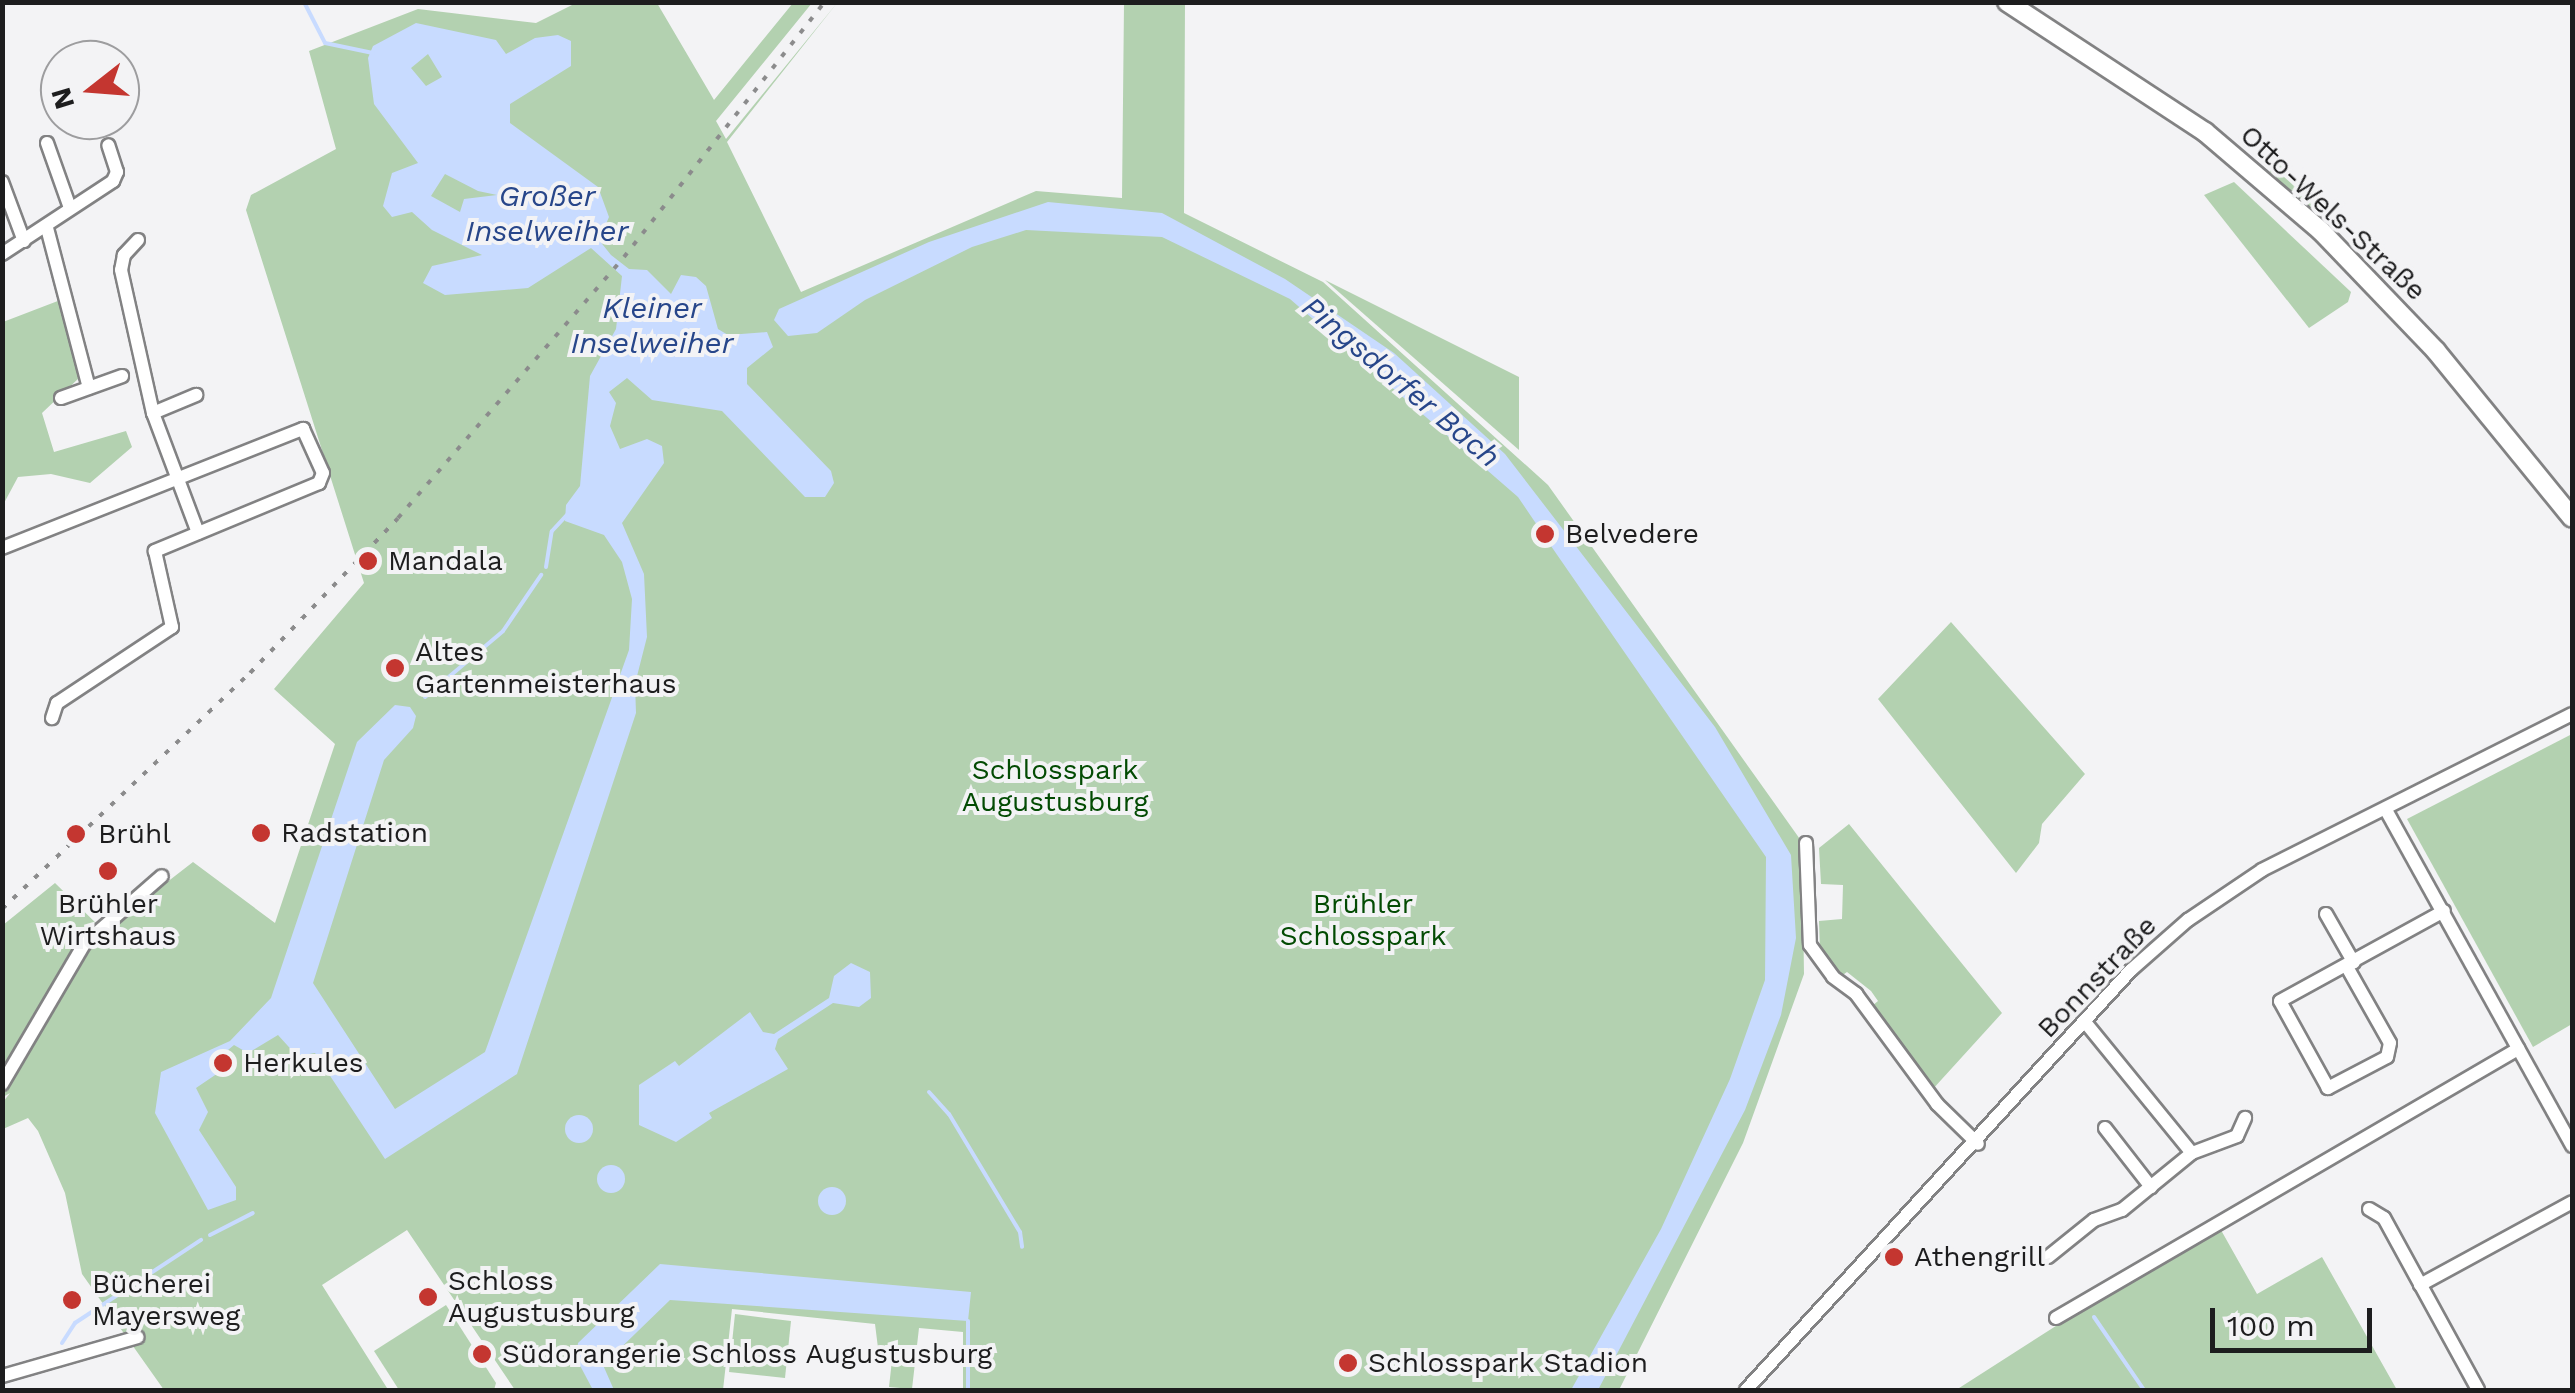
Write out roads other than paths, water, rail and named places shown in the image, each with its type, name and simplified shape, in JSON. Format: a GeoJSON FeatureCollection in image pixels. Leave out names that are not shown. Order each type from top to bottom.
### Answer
{"type":"FeatureCollection","features":[{"type":"Feature","properties":{"kind":"street","name":"Otto-Wels-Straße"},"geometry":{"type":"LineString","coordinates":[[2007,2],[2204,132],[2321,231],[2436,350],[2572,518]]}},
{"type":"Feature","properties":{"kind":"street"},"geometry":{"type":"LineString","coordinates":[[47,143],[70,208]]}},
{"type":"Feature","properties":{"kind":"street"},"geometry":{"type":"LineString","coordinates":[[2,254],[47,228],[113,181],[118,172],[108,145]]}},
{"type":"Feature","properties":{"kind":"street"},"geometry":{"type":"LineString","coordinates":[[2,182],[24,241]]}},
{"type":"Feature","properties":{"kind":"street"},"geometry":{"type":"LineString","coordinates":[[47,228],[89,388]]}},
{"type":"Feature","properties":{"kind":"street"},"geometry":{"type":"LineString","coordinates":[[138,240],[124,255],[121,270],[152,413],[198,533]]}},
{"type":"Feature","properties":{"kind":"street"},"geometry":{"type":"LineString","coordinates":[[61,398],[122,376]]}},
{"type":"Feature","properties":{"kind":"street"},"geometry":{"type":"LineString","coordinates":[[152,413],[196,395]]}},
{"type":"Feature","properties":{"kind":"street"},"geometry":{"type":"LineString","coordinates":[[2,548],[177,475],[303,428],[318,456],[319,483],[198,533],[154,556],[173,610],[172,627],[56,703],[52,718]]}},
{"type":"Feature","properties":{"kind":"street","name":"Bonnstraße"},"geometry":{"type":"LineString","coordinates":[[1746,1390],[1978,1144],[2145,957],[2223,894],[2572,714]]}},
{"type":"Feature","properties":{"kind":"street"},"geometry":{"type":"LineString","coordinates":[[2386,810],[2572,1146]]}},
{"type":"Feature","properties":{"kind":"street"},"geometry":{"type":"LineString","coordinates":[[1806,844],[1810,944],[1834,977],[1856,994],[1937,1104],[1978,1144]]}},
{"type":"Feature","properties":{"kind":"street"},"geometry":{"type":"LineString","coordinates":[[2,1084],[84,944],[162,876]]}},
{"type":"Feature","properties":{"kind":"street"},"geometry":{"type":"LineString","coordinates":[[2326,914],[2350,965],[2390,1043],[2387,1057],[2328,1088],[2280,1002],[2350,965],[2444,911]]}},
{"type":"Feature","properties":{"kind":"street"},"geometry":{"type":"LineString","coordinates":[[2085,1022],[2192,1153]]}},
{"type":"Feature","properties":{"kind":"street"},"geometry":{"type":"LineString","coordinates":[[2056,1318],[2518,1049]]}},
{"type":"Feature","properties":{"kind":"street"},"geometry":{"type":"LineString","coordinates":[[2048,1257],[2104,1216],[2118,1213],[2192,1153],[2236,1136],[2245,1118]]}},
{"type":"Feature","properties":{"kind":"street"},"geometry":{"type":"LineString","coordinates":[[2105,1128],[2151,1187]]}},
{"type":"Feature","properties":{"kind":"street"},"geometry":{"type":"LineString","coordinates":[[2420,1286],[2572,1202]]}},
{"type":"Feature","properties":{"kind":"street"},"geometry":{"type":"LineString","coordinates":[[2086,1204],[2104,1216]]}},
{"type":"Feature","properties":{"kind":"street"},"geometry":{"type":"LineString","coordinates":[[2370,1209],[2384,1218],[2478,1390]]}},
{"type":"Feature","properties":{"kind":"street"},"geometry":{"type":"LineString","coordinates":[[2,1376],[138,1338]]}},
{"type":"Feature","properties":{"kind":"street"},"geometry":{"type":"LineString","coordinates":[[18,1373],[20,1390]]}},
{"type":"Feature","properties":{"kind":"water"},"geometry":{"type":"Polygon","coordinates":[[[416,23],[496,40],[506,54],[535,38],[558,35],[571,41],[571,66],[510,104],[510,123],[598,187],[609,217],[599,240],[611,255],[629,269],[647,270],[671,294],[681,275],[696,277],[706,286],[718,329],[728,335],[767,332],[773,347],[747,368],[747,384],[831,471],[834,483],[825,497],[805,497],[722,411],[652,400],[627,378],[609,392],[616,403],[610,426],[620,449],[647,439],[662,446],[664,463],[622,523],[644,574],[647,637],[635,684],[636,713],[517,1074],[385,1159],[315,1053],[297,1056],[278,1035],[248,1053],[234,1045],[222,1055],[224,1069],[196,1088],[208,1112],[199,1130],[236,1187],[236,1200],[208,1210],[155,1113],[161,1072],[230,1041],[271,998],[357,742],[395,705],[410,707],[416,716],[413,728],[384,760],[313,983],[395,1109],[485,1052],[629,650],[632,599],[622,562],[604,535],[565,521],[566,505],[580,486],[590,376],[616,329],[622,276],[591,248],[528,288],[445,295],[423,283],[432,266],[482,255],[432,230],[412,212],[392,217],[383,206],[392,173],[418,163],[374,104],[368,58],[373,46],[416,23]],[[428,54],[411,68],[426,86],[442,77],[428,54]],[[445,174],[431,196],[460,212],[464,199],[497,195],[478,191],[445,174]]]}},
{"type":"Feature","properties":{"kind":"water"},"geometry":{"type":"Polygon","coordinates":[[[1048,202],[1162,213],[1285,279],[1394,353],[1505,454],[1715,727],[1791,855],[1796,938],[1781,1015],[1745,1110],[1598,1390],[1571,1390],[1661,1229],[1730,1079],[1765,980],[1766,857],[1551,546],[1553,529],[1537,525],[1518,497],[1290,299],[1162,237],[1026,230],[972,247],[865,300],[817,333],[788,336],[774,320],[779,309],[929,242],[1048,202]]]}},
{"type":"Feature","properties":{"kind":"water"},"geometry":{"type":"Polygon","coordinates":[[[851,963],[870,972],[871,998],[859,1007],[833,1003],[778,1039],[775,1049],[788,1069],[709,1113],[712,1118],[676,1142],[639,1125],[639,1085],[675,1061],[679,1066],[750,1012],[763,1032],[774,1034],[829,998],[834,976],[851,963]]]}},
{"type":"Feature","properties":{"kind":"water"},"geometry":{"type":"Polygon","coordinates":[[[579,1115],[589,1119],[593,1129],[589,1139],[579,1143],[569,1139],[565,1129],[569,1119],[579,1115]]]}},
{"type":"Feature","properties":{"kind":"water"},"geometry":{"type":"Polygon","coordinates":[[[611,1165],[621,1169],[625,1179],[621,1189],[611,1193],[601,1189],[597,1179],[601,1169],[611,1165]]]}},
{"type":"Feature","properties":{"kind":"water"},"geometry":{"type":"Polygon","coordinates":[[[832,1187],[842,1191],[846,1201],[842,1211],[832,1215],[822,1211],[818,1201],[822,1191],[832,1187]]]}},
{"type":"Feature","properties":{"kind":"water"},"geometry":{"type":"Polygon","coordinates":[[[660,1264],[971,1292],[968,1321],[670,1300],[603,1365],[614,1390],[593,1390],[576,1358],[578,1343],[660,1264]]]}},
{"type":"Feature","properties":{"kind":"waterway"},"geometry":{"type":"LineString","coordinates":[[304,2],[325,43],[373,53]]}},
{"type":"Feature","properties":{"kind":"waterway"},"geometry":{"type":"LineString","coordinates":[[546,567],[552,531],[568,514]]}},
{"type":"Feature","properties":{"kind":"waterway"},"geometry":{"type":"LineString","coordinates":[[425,697],[503,631],[541,575]]}},
{"type":"Feature","properties":{"kind":"waterway"},"geometry":{"type":"LineString","coordinates":[[929,1092],[949,1114],[1020,1232],[1022,1247]]}},
{"type":"Feature","properties":{"kind":"waterway"},"geometry":{"type":"LineString","coordinates":[[210,1235],[253,1213]]}},
{"type":"Feature","properties":{"kind":"waterway"},"geometry":{"type":"LineString","coordinates":[[62,1343],[75,1323],[201,1240]]}},
{"type":"Feature","properties":{"kind":"waterway","name":"Pingsdorfer Bach"},"geometry":{"type":"LineString","coordinates":[[2094,1317],[2144,1390]]}},
{"type":"Feature","properties":{"kind":"waterway"},"geometry":{"type":"LineString","coordinates":[[968,1321],[968,1390]]}},
{"type":"Feature","properties":{"kind":"railway"},"geometry":{"type":"LineString","coordinates":[[2,909],[250,673],[398,518],[624,257],[825,2]]}},
{"type":"Feature","properties":{"kind":"place","name":"Belvedere"},"geometry":{"type":"Point","coordinates":[1545,534]}},
{"type":"Feature","properties":{"kind":"place","name":"Mandala"},"geometry":{"type":"Point","coordinates":[368,561]}},
{"type":"Feature","properties":{"kind":"place","name":"Altes Gartenmeisterhaus"},"geometry":{"type":"Point","coordinates":[395,668]}},
{"type":"Feature","properties":{"kind":"place","name":"Radstation"},"geometry":{"type":"Point","coordinates":[261,833]}},
{"type":"Feature","properties":{"kind":"place","name":"Brühl"},"geometry":{"type":"Point","coordinates":[76,834]}},
{"type":"Feature","properties":{"kind":"place","name":"Brühler Wirtshaus"},"geometry":{"type":"Point","coordinates":[108,871]}},
{"type":"Feature","properties":{"kind":"place","name":"Herkules"},"geometry":{"type":"Point","coordinates":[223,1063]}},
{"type":"Feature","properties":{"kind":"place","name":"Athengrill"},"geometry":{"type":"Point","coordinates":[1894,1257]}},
{"type":"Feature","properties":{"kind":"place","name":"Schloss Augustusburg"},"geometry":{"type":"Point","coordinates":[428,1297]}},
{"type":"Feature","properties":{"kind":"place","name":"Bücherei Mayersweg"},"geometry":{"type":"Point","coordinates":[72,1300]}},
{"type":"Feature","properties":{"kind":"place","name":"Südorangerie Schloss Augustusburg"},"geometry":{"type":"Point","coordinates":[482,1354]}},
{"type":"Feature","properties":{"kind":"place","name":"Schlosspark Stadion"},"geometry":{"type":"Point","coordinates":[1348,1363]}},
{"type":"Feature","properties":{"kind":"water label","name":"Großer Inselweiher"},"geometry":{"type":"Point","coordinates":[547,213]}},
{"type":"Feature","properties":{"kind":"water label","name":"Kleiner Inselweiher"},"geometry":{"type":"Point","coordinates":[652,325]}},
{"type":"Feature","properties":{"kind":"park label","name":"Schlosspark Augustusburg"},"geometry":{"type":"Point","coordinates":[1055,786]}},
{"type":"Feature","properties":{"kind":"park label","name":"Brühler Schlosspark"},"geometry":{"type":"Point","coordinates":[1363,920]}}]}
